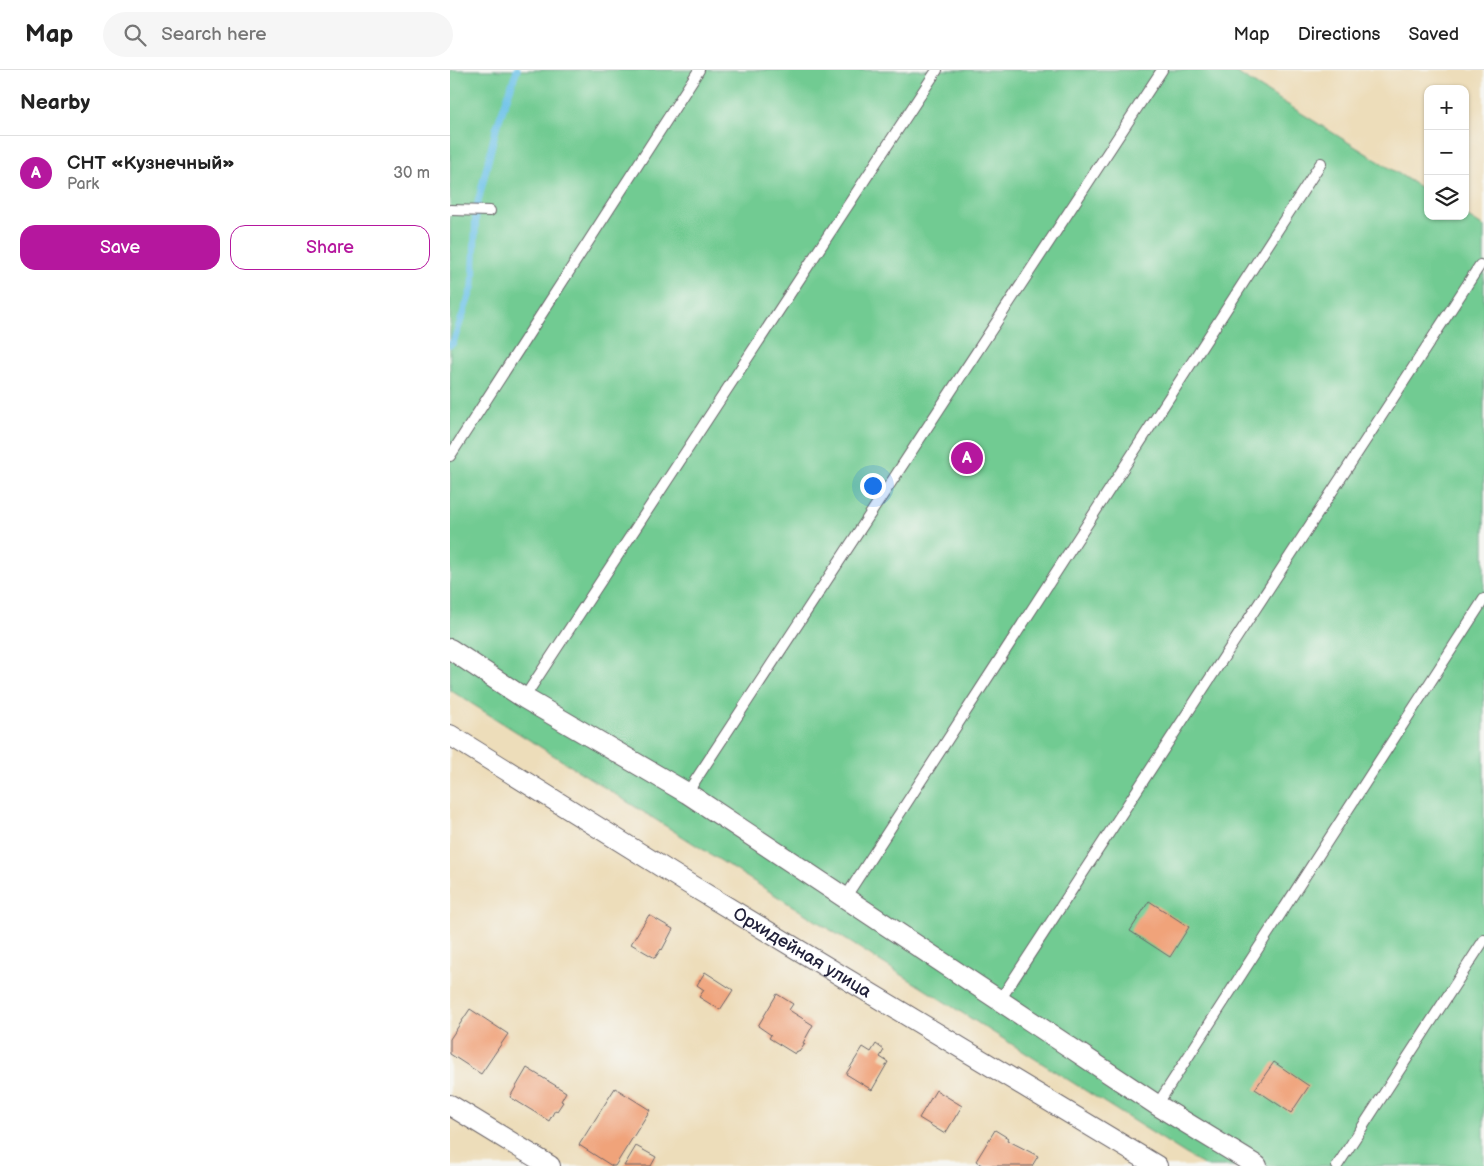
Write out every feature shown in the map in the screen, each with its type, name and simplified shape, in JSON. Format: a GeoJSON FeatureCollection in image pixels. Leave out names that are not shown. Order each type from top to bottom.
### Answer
{"type":"FeatureCollection","features":[{"type":"Feature","properties":{"kind":"street"},"geometry":{"type":"LineString","coordinates":[[450,649],[524,698],[687,793],[1157,1105],[1257,1166]]}},
{"type":"Feature","properties":{"kind":"street","name":"Орхидейная улица"},"geometry":{"type":"LineString","coordinates":[[450,735],[689,884],[1157,1166]]}},
{"type":"Feature","properties":{"kind":"street"},"geometry":{"type":"LineString","coordinates":[[450,1105],[550,1166]]}},
{"type":"Feature","properties":{"kind":"lane"},"geometry":{"type":"LineString","coordinates":[[450,456],[699,70]]}},
{"type":"Feature","properties":{"kind":"lane"},"geometry":{"type":"LineString","coordinates":[[524,698],[937,70]]}},
{"type":"Feature","properties":{"kind":"lane"},"geometry":{"type":"LineString","coordinates":[[687,793],[1162,70]]}},
{"type":"Feature","properties":{"kind":"lane"},"geometry":{"type":"LineString","coordinates":[[845,898],[1321,163]]}},
{"type":"Feature","properties":{"kind":"lane"},"geometry":{"type":"LineString","coordinates":[[450,210],[490,211]]}},
{"type":"Feature","properties":{"kind":"lane"},"geometry":{"type":"LineString","coordinates":[[1000,1000],[1480,265]]}},
{"type":"Feature","properties":{"kind":"lane"},"geometry":{"type":"LineString","coordinates":[[1157,1105],[1484,599]]}},
{"type":"Feature","properties":{"kind":"lane"},"geometry":{"type":"LineString","coordinates":[[1338,1166],[1484,940]]}},
{"type":"Feature","properties":{"kind":"green space"},"geometry":{"type":"Polygon","coordinates":[[[450,70],[1232,70],[1424,190],[1424,220],[1469,220],[1469,218],[1484,227],[1484,1166],[1205,1166],[450,690],[450,70]]]}},
{"type":"Feature","properties":{"kind":"building"},"geometry":{"type":"Polygon","coordinates":[[[1149,901],[1189,927],[1170,957],[1130,931],[1149,901]]]}},
{"type":"Feature","properties":{"kind":"building"},"geometry":{"type":"Polygon","coordinates":[[[649,915],[673,929],[662,950],[655,958],[631,944],[649,915]]]}},
{"type":"Feature","properties":{"kind":"building"},"geometry":{"type":"Polygon","coordinates":[[[705,972],[733,990],[720,1010],[699,997],[704,990],[697,985],[705,972]]]}},
{"type":"Feature","properties":{"kind":"building"},"geometry":{"type":"Polygon","coordinates":[[[777,994],[793,1004],[789,1010],[813,1025],[803,1043],[805,1044],[795,1054],[769,1038],[771,1035],[758,1026],[777,994]]]}},
{"type":"Feature","properties":{"kind":"building"},"geometry":{"type":"Polygon","coordinates":[[[470,1009],[508,1034],[481,1074],[450,1054],[450,1039],[470,1009]]]}},
{"type":"Feature","properties":{"kind":"building"},"geometry":{"type":"Polygon","coordinates":[[[876,1044],[884,1050],[880,1057],[888,1062],[872,1090],[846,1074],[863,1047],[871,1052],[876,1044]]]}},
{"type":"Feature","properties":{"kind":"building"},"geometry":{"type":"Polygon","coordinates":[[[1274,1062],[1309,1086],[1291,1113],[1255,1089],[1274,1062]]]}},
{"type":"Feature","properties":{"kind":"building"},"geometry":{"type":"Polygon","coordinates":[[[527,1068],[566,1092],[561,1101],[563,1102],[557,1111],[555,1110],[549,1121],[510,1097],[527,1068]]]}},
{"type":"Feature","properties":{"kind":"building"},"geometry":{"type":"Polygon","coordinates":[[[615,1088],[650,1110],[615,1166],[612,1166],[579,1145],[615,1088]]]}},
{"type":"Feature","properties":{"kind":"building"},"geometry":{"type":"Polygon","coordinates":[[[936,1090],[962,1106],[945,1134],[919,1118],[936,1090]]]}},
{"type":"Feature","properties":{"kind":"building"},"geometry":{"type":"Polygon","coordinates":[[[995,1130],[1008,1138],[1007,1140],[1038,1156],[1032,1166],[983,1166],[976,1161],[995,1130]]]}},
{"type":"Feature","properties":{"kind":"building"},"geometry":{"type":"Polygon","coordinates":[[[636,1146],[656,1157],[651,1166],[624,1166],[636,1146]]]}},
{"type":"Feature","properties":{"kind":"waterway"},"geometry":{"type":"LineString","coordinates":[[450,345],[453,343],[473,285],[476,210],[496,129],[517,70]]}},
{"type":"Feature","properties":{"kind":"place","name":"СНТ «Кузнечный»"},"geometry":{"type":"Point","coordinates":[967,458]}}]}
